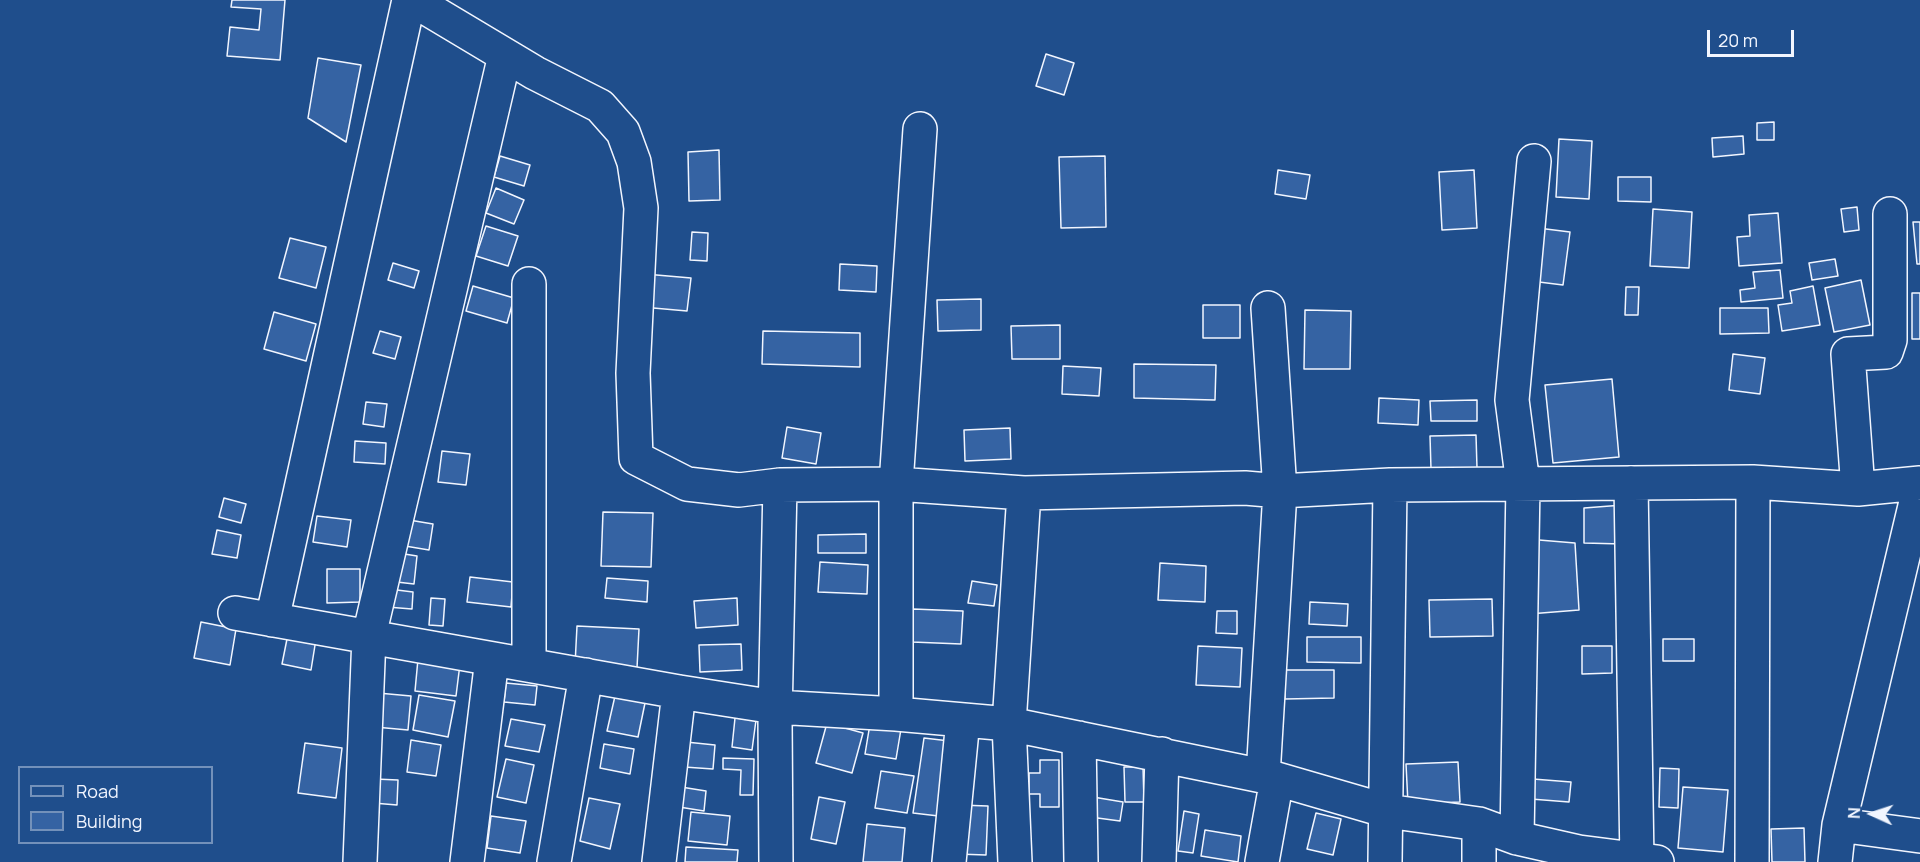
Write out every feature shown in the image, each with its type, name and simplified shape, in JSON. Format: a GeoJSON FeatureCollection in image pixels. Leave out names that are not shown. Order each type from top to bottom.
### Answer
{"type":"FeatureCollection","features":[{"type":"Feature","properties":{"kind":"street"},"geometry":{"type":"LineString","coordinates":[[272,620],[411,0],[505,55],[600,106],[623,132],[634,162],[641,208],[633,373],[636,458],[687,484],[739,490],[780,485],[896,484],[1024,493],[1245,488],[1280,491],[1390,485],[1753,482],[1858,489],[1920,484],[1839,825],[1835,862]]}},
{"type":"Feature","properties":{"kind":"street"},"geometry":{"type":"LineString","coordinates":[[360,862],[369,636],[505,55]]}},
{"type":"Feature","properties":{"kind":"street"},"geometry":{"type":"LineString","coordinates":[[896,714],[896,484],[920,129]]}},
{"type":"Feature","properties":{"kind":"street"},"geometry":{"type":"LineString","coordinates":[[1518,838],[1522,484],[1512,400],[1534,161]]}},
{"type":"Feature","properties":{"kind":"street"},"geometry":{"type":"LineString","coordinates":[[1858,489],[1848,354],[1886,352],[1890,340],[1890,214]]}},
{"type":"Feature","properties":{"kind":"street"},"geometry":{"type":"LineString","coordinates":[[529,284],[529,665]]}},
{"type":"Feature","properties":{"kind":"street"},"geometry":{"type":"LineString","coordinates":[[1262,862],[1270,777],[1280,491],[1268,308]]}},
{"type":"Feature","properties":{"kind":"street"},"geometry":{"type":"LineString","coordinates":[[1752,862],[1753,482]]}},
{"type":"Feature","properties":{"kind":"street"},"geometry":{"type":"LineString","coordinates":[[235,613],[775,707],[1009,724],[1270,777],[1387,811],[1479,824],[1518,838],[1579,852],[1644,862],[1631,483]]}},
{"type":"Feature","properties":{"kind":"street"},"geometry":{"type":"LineString","coordinates":[[776,862],[775,707],[780,485]]}},
{"type":"Feature","properties":{"kind":"street"},"geometry":{"type":"LineString","coordinates":[[1385,862],[1390,485]]}},
{"type":"Feature","properties":{"kind":"street"},"geometry":{"type":"LineString","coordinates":[[1015,862],[1009,724],[1024,493]]}},
{"type":"Feature","properties":{"kind":"street"},"geometry":{"type":"LineString","coordinates":[[467,862],[492,659]]}},
{"type":"Feature","properties":{"kind":"street"},"geometry":{"type":"LineString","coordinates":[[554,862],[586,675]]}},
{"type":"Feature","properties":{"kind":"street"},"geometry":{"type":"LineString","coordinates":[[659,862],[679,692]]}},
{"type":"Feature","properties":{"kind":"street"},"geometry":{"type":"LineString","coordinates":[[949,862],[963,720]]}},
{"type":"Feature","properties":{"kind":"street"},"geometry":{"type":"LineString","coordinates":[[1079,738],[1081,862]]}},
{"type":"Feature","properties":{"kind":"street"},"geometry":{"type":"LineString","coordinates":[[1160,862],[1162,754]]}},
{"type":"Feature","properties":{"kind":"street"},"geometry":{"type":"LineString","coordinates":[[1479,824],[1479,862]]}},
{"type":"Feature","properties":{"kind":"street"},"geometry":{"type":"LineString","coordinates":[[1839,825],[1920,836]]}},
{"type":"Feature","properties":{"kind":"building"},"geometry":{"type":"Polygon","coordinates":[[[232,0],[285,0],[280,60],[227,56],[230,27],[259,30],[261,9],[231,7],[232,0]]]}},
{"type":"Feature","properties":{"kind":"building"},"geometry":{"type":"Polygon","coordinates":[[[1046,54],[1074,63],[1064,95],[1036,86],[1046,54]]]}},
{"type":"Feature","properties":{"kind":"building"},"geometry":{"type":"Polygon","coordinates":[[[318,58],[361,65],[346,142],[308,118],[318,58]]]}},
{"type":"Feature","properties":{"kind":"building"},"geometry":{"type":"Polygon","coordinates":[[[1774,122],[1774,140],[1757,140],[1757,123],[1774,122]]]}},
{"type":"Feature","properties":{"kind":"building"},"geometry":{"type":"Polygon","coordinates":[[[1743,136],[1744,154],[1713,157],[1712,138],[1743,136]]]}},
{"type":"Feature","properties":{"kind":"building"},"geometry":{"type":"Polygon","coordinates":[[[1559,139],[1592,141],[1589,199],[1556,197],[1559,139]]]}},
{"type":"Feature","properties":{"kind":"building"},"geometry":{"type":"Polygon","coordinates":[[[719,150],[720,200],[689,201],[688,152],[719,150]]]}},
{"type":"Feature","properties":{"kind":"building"},"geometry":{"type":"Polygon","coordinates":[[[500,156],[530,165],[524,186],[494,177],[500,156]]]}},
{"type":"Feature","properties":{"kind":"building"},"geometry":{"type":"Polygon","coordinates":[[[1105,156],[1106,227],[1061,228],[1059,157],[1105,156]]]}},
{"type":"Feature","properties":{"kind":"building"},"geometry":{"type":"Polygon","coordinates":[[[1278,170],[1310,175],[1306,199],[1275,194],[1278,170]]]}},
{"type":"Feature","properties":{"kind":"building"},"geometry":{"type":"Polygon","coordinates":[[[1474,170],[1477,228],[1442,230],[1439,172],[1474,170]]]}},
{"type":"Feature","properties":{"kind":"building"},"geometry":{"type":"Polygon","coordinates":[[[1618,177],[1651,177],[1651,202],[1618,201],[1618,177]]]}},
{"type":"Feature","properties":{"kind":"building"},"geometry":{"type":"Polygon","coordinates":[[[496,188],[524,200],[514,224],[486,213],[496,188]]]}},
{"type":"Feature","properties":{"kind":"building"},"geometry":{"type":"Polygon","coordinates":[[[1857,207],[1859,230],[1844,232],[1841,209],[1857,207]]]}},
{"type":"Feature","properties":{"kind":"building"},"geometry":{"type":"Polygon","coordinates":[[[1653,209],[1692,212],[1689,268],[1650,266],[1653,209]]]}},
{"type":"Feature","properties":{"kind":"building"},"geometry":{"type":"Polygon","coordinates":[[[1778,213],[1782,263],[1739,266],[1737,237],[1750,236],[1749,215],[1778,213]]]}},
{"type":"Feature","properties":{"kind":"building"},"geometry":{"type":"Polygon","coordinates":[[[1913,222],[1920,222],[1920,264],[1917,264],[1913,222]]]}},
{"type":"Feature","properties":{"kind":"building"},"geometry":{"type":"Polygon","coordinates":[[[486,226],[518,236],[508,266],[476,256],[486,226]]]}},
{"type":"Feature","properties":{"kind":"building"},"geometry":{"type":"Polygon","coordinates":[[[1538,228],[1570,232],[1563,285],[1531,281],[1538,228]]]}},
{"type":"Feature","properties":{"kind":"building"},"geometry":{"type":"Polygon","coordinates":[[[692,232],[708,233],[707,261],[690,260],[692,232]]]}},
{"type":"Feature","properties":{"kind":"building"},"geometry":{"type":"Polygon","coordinates":[[[290,238],[326,247],[316,288],[279,278],[290,238]]]}},
{"type":"Feature","properties":{"kind":"building"},"geometry":{"type":"Polygon","coordinates":[[[1835,259],[1838,276],[1812,280],[1809,263],[1835,259]]]}},
{"type":"Feature","properties":{"kind":"building"},"geometry":{"type":"Polygon","coordinates":[[[393,263],[419,271],[414,288],[388,280],[393,263]]]}},
{"type":"Feature","properties":{"kind":"building"},"geometry":{"type":"Polygon","coordinates":[[[840,264],[877,266],[876,292],[839,290],[840,264]]]}},
{"type":"Feature","properties":{"kind":"building"},"geometry":{"type":"Polygon","coordinates":[[[1780,270],[1783,298],[1741,302],[1740,290],[1755,288],[1753,272],[1780,270]]]}},
{"type":"Feature","properties":{"kind":"building"},"geometry":{"type":"Polygon","coordinates":[[[645,274],[691,278],[687,311],[642,307],[645,274]]]}},
{"type":"Feature","properties":{"kind":"building"},"geometry":{"type":"Polygon","coordinates":[[[1861,280],[1870,325],[1834,332],[1825,288],[1861,280]]]}},
{"type":"Feature","properties":{"kind":"building"},"geometry":{"type":"Polygon","coordinates":[[[473,286],[514,298],[507,323],[466,311],[473,286]]]}},
{"type":"Feature","properties":{"kind":"building"},"geometry":{"type":"Polygon","coordinates":[[[1813,286],[1820,325],[1782,331],[1778,305],[1792,303],[1790,291],[1813,286]]]}},
{"type":"Feature","properties":{"kind":"building"},"geometry":{"type":"Polygon","coordinates":[[[1626,287],[1639,287],[1638,315],[1625,315],[1626,287]]]}},
{"type":"Feature","properties":{"kind":"building"},"geometry":{"type":"Polygon","coordinates":[[[1912,293],[1920,293],[1920,339],[1912,339],[1912,293]]]}},
{"type":"Feature","properties":{"kind":"building"},"geometry":{"type":"Polygon","coordinates":[[[981,299],[981,330],[938,331],[937,300],[981,299]]]}},
{"type":"Feature","properties":{"kind":"building"},"geometry":{"type":"Polygon","coordinates":[[[1203,305],[1240,305],[1240,338],[1203,338],[1203,305]]]}},
{"type":"Feature","properties":{"kind":"building"},"geometry":{"type":"Polygon","coordinates":[[[1720,308],[1768,308],[1769,333],[1720,334],[1720,308]]]}},
{"type":"Feature","properties":{"kind":"building"},"geometry":{"type":"Polygon","coordinates":[[[1305,310],[1351,311],[1350,369],[1304,369],[1305,310]]]}},
{"type":"Feature","properties":{"kind":"building"},"geometry":{"type":"Polygon","coordinates":[[[274,312],[316,324],[306,361],[264,349],[274,312]]]}},
{"type":"Feature","properties":{"kind":"building"},"geometry":{"type":"Polygon","coordinates":[[[1060,325],[1060,359],[1012,359],[1011,326],[1060,325]]]}},
{"type":"Feature","properties":{"kind":"building"},"geometry":{"type":"Polygon","coordinates":[[[380,331],[401,337],[395,359],[373,353],[380,331]]]}},
{"type":"Feature","properties":{"kind":"building"},"geometry":{"type":"Polygon","coordinates":[[[763,331],[860,333],[860,367],[762,364],[763,331]]]}},
{"type":"Feature","properties":{"kind":"building"},"geometry":{"type":"Polygon","coordinates":[[[1733,354],[1765,358],[1760,394],[1729,390],[1733,354]]]}},
{"type":"Feature","properties":{"kind":"building"},"geometry":{"type":"Polygon","coordinates":[[[1134,364],[1216,365],[1215,400],[1134,398],[1134,364]]]}},
{"type":"Feature","properties":{"kind":"building"},"geometry":{"type":"Polygon","coordinates":[[[1063,366],[1101,368],[1099,396],[1062,394],[1063,366]]]}},
{"type":"Feature","properties":{"kind":"building"},"geometry":{"type":"Polygon","coordinates":[[[1612,379],[1619,457],[1553,463],[1545,385],[1612,379]]]}},
{"type":"Feature","properties":{"kind":"building"},"geometry":{"type":"Polygon","coordinates":[[[1379,398],[1419,400],[1418,425],[1378,423],[1379,398]]]}},
{"type":"Feature","properties":{"kind":"building"},"geometry":{"type":"Polygon","coordinates":[[[1477,400],[1477,421],[1431,421],[1430,401],[1477,400]]]}},
{"type":"Feature","properties":{"kind":"building"},"geometry":{"type":"Polygon","coordinates":[[[366,402],[387,404],[384,427],[363,424],[366,402]]]}},
{"type":"Feature","properties":{"kind":"building"},"geometry":{"type":"Polygon","coordinates":[[[787,427],[821,433],[816,464],[782,458],[787,427]]]}},
{"type":"Feature","properties":{"kind":"building"},"geometry":{"type":"Polygon","coordinates":[[[1010,428],[1011,459],[965,461],[964,430],[1010,428]]]}},
{"type":"Feature","properties":{"kind":"building"},"geometry":{"type":"Polygon","coordinates":[[[1476,435],[1477,468],[1431,469],[1430,436],[1476,435]]]}},
{"type":"Feature","properties":{"kind":"building"},"geometry":{"type":"Polygon","coordinates":[[[355,441],[386,443],[385,464],[354,462],[355,441]]]}},
{"type":"Feature","properties":{"kind":"building"},"geometry":{"type":"Polygon","coordinates":[[[442,451],[470,454],[466,485],[438,482],[442,451]]]}},
{"type":"Feature","properties":{"kind":"building"},"geometry":{"type":"Polygon","coordinates":[[[224,498],[246,504],[241,523],[219,517],[224,498]]]}},
{"type":"Feature","properties":{"kind":"building"},"geometry":{"type":"Polygon","coordinates":[[[1623,505],[1622,544],[1584,543],[1584,508],[1623,505]]]}},
{"type":"Feature","properties":{"kind":"building"},"geometry":{"type":"Polygon","coordinates":[[[603,512],[653,513],[651,567],[601,566],[603,512]]]}},
{"type":"Feature","properties":{"kind":"building"},"geometry":{"type":"Polygon","coordinates":[[[317,516],[351,520],[347,547],[313,542],[317,516]]]}},
{"type":"Feature","properties":{"kind":"building"},"geometry":{"type":"Polygon","coordinates":[[[409,520],[433,524],[429,550],[405,546],[409,520]]]}},
{"type":"Feature","properties":{"kind":"building"},"geometry":{"type":"Polygon","coordinates":[[[217,530],[241,535],[237,558],[212,554],[217,530]]]}},
{"type":"Feature","properties":{"kind":"building"},"geometry":{"type":"Polygon","coordinates":[[[866,534],[866,553],[818,553],[818,535],[866,534]]]}},
{"type":"Feature","properties":{"kind":"building"},"geometry":{"type":"Polygon","coordinates":[[[1527,539],[1575,543],[1579,610],[1529,614],[1527,539]]]}},
{"type":"Feature","properties":{"kind":"building"},"geometry":{"type":"Polygon","coordinates":[[[392,552],[417,556],[414,584],[388,581],[392,552]]]}},
{"type":"Feature","properties":{"kind":"building"},"geometry":{"type":"Polygon","coordinates":[[[820,562],[868,565],[867,594],[818,592],[820,562]]]}},
{"type":"Feature","properties":{"kind":"building"},"geometry":{"type":"Polygon","coordinates":[[[1160,563],[1206,566],[1205,602],[1158,600],[1160,563]]]}},
{"type":"Feature","properties":{"kind":"building"},"geometry":{"type":"Polygon","coordinates":[[[327,569],[360,569],[360,602],[327,603],[327,569]]]}},
{"type":"Feature","properties":{"kind":"building"},"geometry":{"type":"Polygon","coordinates":[[[470,577],[513,582],[511,607],[467,602],[470,577]]]}},
{"type":"Feature","properties":{"kind":"building"},"geometry":{"type":"Polygon","coordinates":[[[607,578],[648,581],[647,602],[605,598],[607,578]]]}},
{"type":"Feature","properties":{"kind":"building"},"geometry":{"type":"Polygon","coordinates":[[[972,581],[997,585],[994,606],[968,603],[972,581]]]}},
{"type":"Feature","properties":{"kind":"building"},"geometry":{"type":"Polygon","coordinates":[[[389,589],[413,592],[412,609],[387,607],[389,589]]]}},
{"type":"Feature","properties":{"kind":"building"},"geometry":{"type":"Polygon","coordinates":[[[431,598],[445,599],[443,626],[429,625],[431,598]]]}},
{"type":"Feature","properties":{"kind":"building"},"geometry":{"type":"Polygon","coordinates":[[[737,598],[738,625],[696,628],[694,601],[737,598]]]}},
{"type":"Feature","properties":{"kind":"building"},"geometry":{"type":"Polygon","coordinates":[[[1492,599],[1493,636],[1430,637],[1429,600],[1492,599]]]}},
{"type":"Feature","properties":{"kind":"building"},"geometry":{"type":"Polygon","coordinates":[[[1310,602],[1348,604],[1347,626],[1309,624],[1310,602]]]}},
{"type":"Feature","properties":{"kind":"building"},"geometry":{"type":"Polygon","coordinates":[[[913,609],[963,611],[961,644],[912,642],[913,609]]]}},
{"type":"Feature","properties":{"kind":"building"},"geometry":{"type":"Polygon","coordinates":[[[1217,611],[1237,611],[1237,634],[1216,633],[1217,611]]]}},
{"type":"Feature","properties":{"kind":"building"},"geometry":{"type":"Polygon","coordinates":[[[201,622],[236,629],[230,665],[194,658],[201,622]]]}},
{"type":"Feature","properties":{"kind":"building"},"geometry":{"type":"Polygon","coordinates":[[[577,626],[639,629],[637,668],[575,665],[577,626]]]}},
{"type":"Feature","properties":{"kind":"building"},"geometry":{"type":"Polygon","coordinates":[[[288,634],[316,639],[311,670],[282,664],[288,634]]]}},
{"type":"Feature","properties":{"kind":"building"},"geometry":{"type":"Polygon","coordinates":[[[1307,637],[1361,637],[1361,663],[1307,662],[1307,637]]]}},
{"type":"Feature","properties":{"kind":"building"},"geometry":{"type":"Polygon","coordinates":[[[1663,639],[1694,639],[1694,661],[1663,661],[1663,639]]]}},
{"type":"Feature","properties":{"kind":"building"},"geometry":{"type":"Polygon","coordinates":[[[741,644],[742,670],[700,672],[699,645],[741,644]]]}},
{"type":"Feature","properties":{"kind":"building"},"geometry":{"type":"Polygon","coordinates":[[[1198,646],[1242,648],[1240,687],[1196,685],[1198,646]]]}},
{"type":"Feature","properties":{"kind":"building"},"geometry":{"type":"Polygon","coordinates":[[[1582,646],[1612,646],[1612,673],[1582,674],[1582,646]]]}},
{"type":"Feature","properties":{"kind":"building"},"geometry":{"type":"Polygon","coordinates":[[[418,659],[460,664],[456,696],[415,691],[418,659]]]}},
{"type":"Feature","properties":{"kind":"building"},"geometry":{"type":"Polygon","coordinates":[[[1285,670],[1334,670],[1334,698],[1285,699],[1285,670]]]}},
{"type":"Feature","properties":{"kind":"building"},"geometry":{"type":"Polygon","coordinates":[[[506,683],[537,686],[535,705],[504,702],[506,683]]]}},
{"type":"Feature","properties":{"kind":"building"},"geometry":{"type":"Polygon","coordinates":[[[378,693],[411,696],[408,730],[375,727],[378,693]]]}},
{"type":"Feature","properties":{"kind":"building"},"geometry":{"type":"Polygon","coordinates":[[[419,695],[455,701],[448,737],[413,730],[419,695]]]}},
{"type":"Feature","properties":{"kind":"building"},"geometry":{"type":"Polygon","coordinates":[[[615,696],[645,703],[638,737],[607,731],[615,696]]]}},
{"type":"Feature","properties":{"kind":"building"},"geometry":{"type":"Polygon","coordinates":[[[735,718],[756,720],[752,750],[732,747],[735,718]]]}},
{"type":"Feature","properties":{"kind":"building"},"geometry":{"type":"Polygon","coordinates":[[[511,719],[545,725],[539,752],[505,746],[511,719]]]}},
{"type":"Feature","properties":{"kind":"building"},"geometry":{"type":"Polygon","coordinates":[[[827,723],[863,733],[852,773],[816,763],[827,723]]]}},
{"type":"Feature","properties":{"kind":"building"},"geometry":{"type":"Polygon","coordinates":[[[870,724],[901,729],[896,759],[865,754],[870,724]]]}},
{"type":"Feature","properties":{"kind":"building"},"geometry":{"type":"Polygon","coordinates":[[[924,738],[958,742],[947,817],[913,813],[924,738]]]}},
{"type":"Feature","properties":{"kind":"building"},"geometry":{"type":"Polygon","coordinates":[[[411,740],[441,745],[436,776],[407,772],[411,740]]]}},
{"type":"Feature","properties":{"kind":"building"},"geometry":{"type":"Polygon","coordinates":[[[686,742],[715,745],[713,769],[684,767],[686,742]]]}},
{"type":"Feature","properties":{"kind":"building"},"geometry":{"type":"Polygon","coordinates":[[[305,743],[342,748],[336,798],[298,793],[305,743]]]}},
{"type":"Feature","properties":{"kind":"building"},"geometry":{"type":"Polygon","coordinates":[[[604,744],[634,749],[630,774],[600,768],[604,744]]]}},
{"type":"Feature","properties":{"kind":"building"},"geometry":{"type":"Polygon","coordinates":[[[723,758],[754,759],[753,795],[740,795],[741,770],[723,769],[723,758]]]}},
{"type":"Feature","properties":{"kind":"building"},"geometry":{"type":"Polygon","coordinates":[[[506,759],[534,765],[526,803],[497,797],[506,759]]]}},
{"type":"Feature","properties":{"kind":"building"},"geometry":{"type":"Polygon","coordinates":[[[1040,760],[1059,760],[1059,807],[1040,807],[1040,794],[1029,794],[1029,773],[1040,773],[1040,760]]]}},
{"type":"Feature","properties":{"kind":"building"},"geometry":{"type":"Polygon","coordinates":[[[1458,762],[1460,802],[1408,804],[1406,764],[1458,762]]]}},
{"type":"Feature","properties":{"kind":"building"},"geometry":{"type":"Polygon","coordinates":[[[1124,767],[1143,767],[1144,802],[1125,802],[1124,767]]]}},
{"type":"Feature","properties":{"kind":"building"},"geometry":{"type":"Polygon","coordinates":[[[1660,768],[1679,769],[1678,808],[1659,807],[1660,768]]]}},
{"type":"Feature","properties":{"kind":"building"},"geometry":{"type":"Polygon","coordinates":[[[881,771],[914,776],[907,813],[875,808],[881,771]]]}},
{"type":"Feature","properties":{"kind":"building"},"geometry":{"type":"Polygon","coordinates":[[[375,779],[398,780],[397,805],[373,803],[375,779]]]}},
{"type":"Feature","properties":{"kind":"building"},"geometry":{"type":"Polygon","coordinates":[[[1533,779],[1571,782],[1569,802],[1531,799],[1533,779]]]}},
{"type":"Feature","properties":{"kind":"building"},"geometry":{"type":"Polygon","coordinates":[[[681,787],[706,791],[704,811],[679,807],[681,787]]]}},
{"type":"Feature","properties":{"kind":"building"},"geometry":{"type":"Polygon","coordinates":[[[1683,787],[1728,790],[1723,852],[1678,848],[1683,787]]]}},
{"type":"Feature","properties":{"kind":"building"},"geometry":{"type":"Polygon","coordinates":[[[819,797],[845,802],[836,844],[811,839],[819,797]]]}},
{"type":"Feature","properties":{"kind":"building"},"geometry":{"type":"Polygon","coordinates":[[[1093,797],[1123,802],[1120,821],[1090,817],[1093,797]]]}},
{"type":"Feature","properties":{"kind":"building"},"geometry":{"type":"Polygon","coordinates":[[[589,798],[620,804],[610,849],[580,841],[589,798]]]}},
{"type":"Feature","properties":{"kind":"building"},"geometry":{"type":"Polygon","coordinates":[[[959,805],[988,806],[986,855],[957,854],[959,805]]]}},
{"type":"Feature","properties":{"kind":"building"},"geometry":{"type":"Polygon","coordinates":[[[1184,811],[1199,814],[1193,853],[1178,851],[1184,811]]]}},
{"type":"Feature","properties":{"kind":"building"},"geometry":{"type":"Polygon","coordinates":[[[691,812],[730,816],[727,845],[688,841],[691,812]]]}},
{"type":"Feature","properties":{"kind":"building"},"geometry":{"type":"Polygon","coordinates":[[[1316,813],[1341,819],[1333,855],[1307,849],[1316,813]]]}},
{"type":"Feature","properties":{"kind":"building"},"geometry":{"type":"Polygon","coordinates":[[[491,816],[526,821],[520,853],[487,848],[491,816]]]}},
{"type":"Feature","properties":{"kind":"building"},"geometry":{"type":"Polygon","coordinates":[[[867,824],[905,828],[902,862],[863,862],[867,824]]]}},
{"type":"Feature","properties":{"kind":"building"},"geometry":{"type":"Polygon","coordinates":[[[1804,828],[1805,862],[1772,862],[1771,829],[1804,828]]]}},
{"type":"Feature","properties":{"kind":"building"},"geometry":{"type":"Polygon","coordinates":[[[1205,830],[1241,836],[1238,862],[1201,856],[1205,830]]]}},
{"type":"Feature","properties":{"kind":"building"},"geometry":{"type":"Polygon","coordinates":[[[686,847],[738,850],[737,862],[685,862],[686,847]]]}}]}
